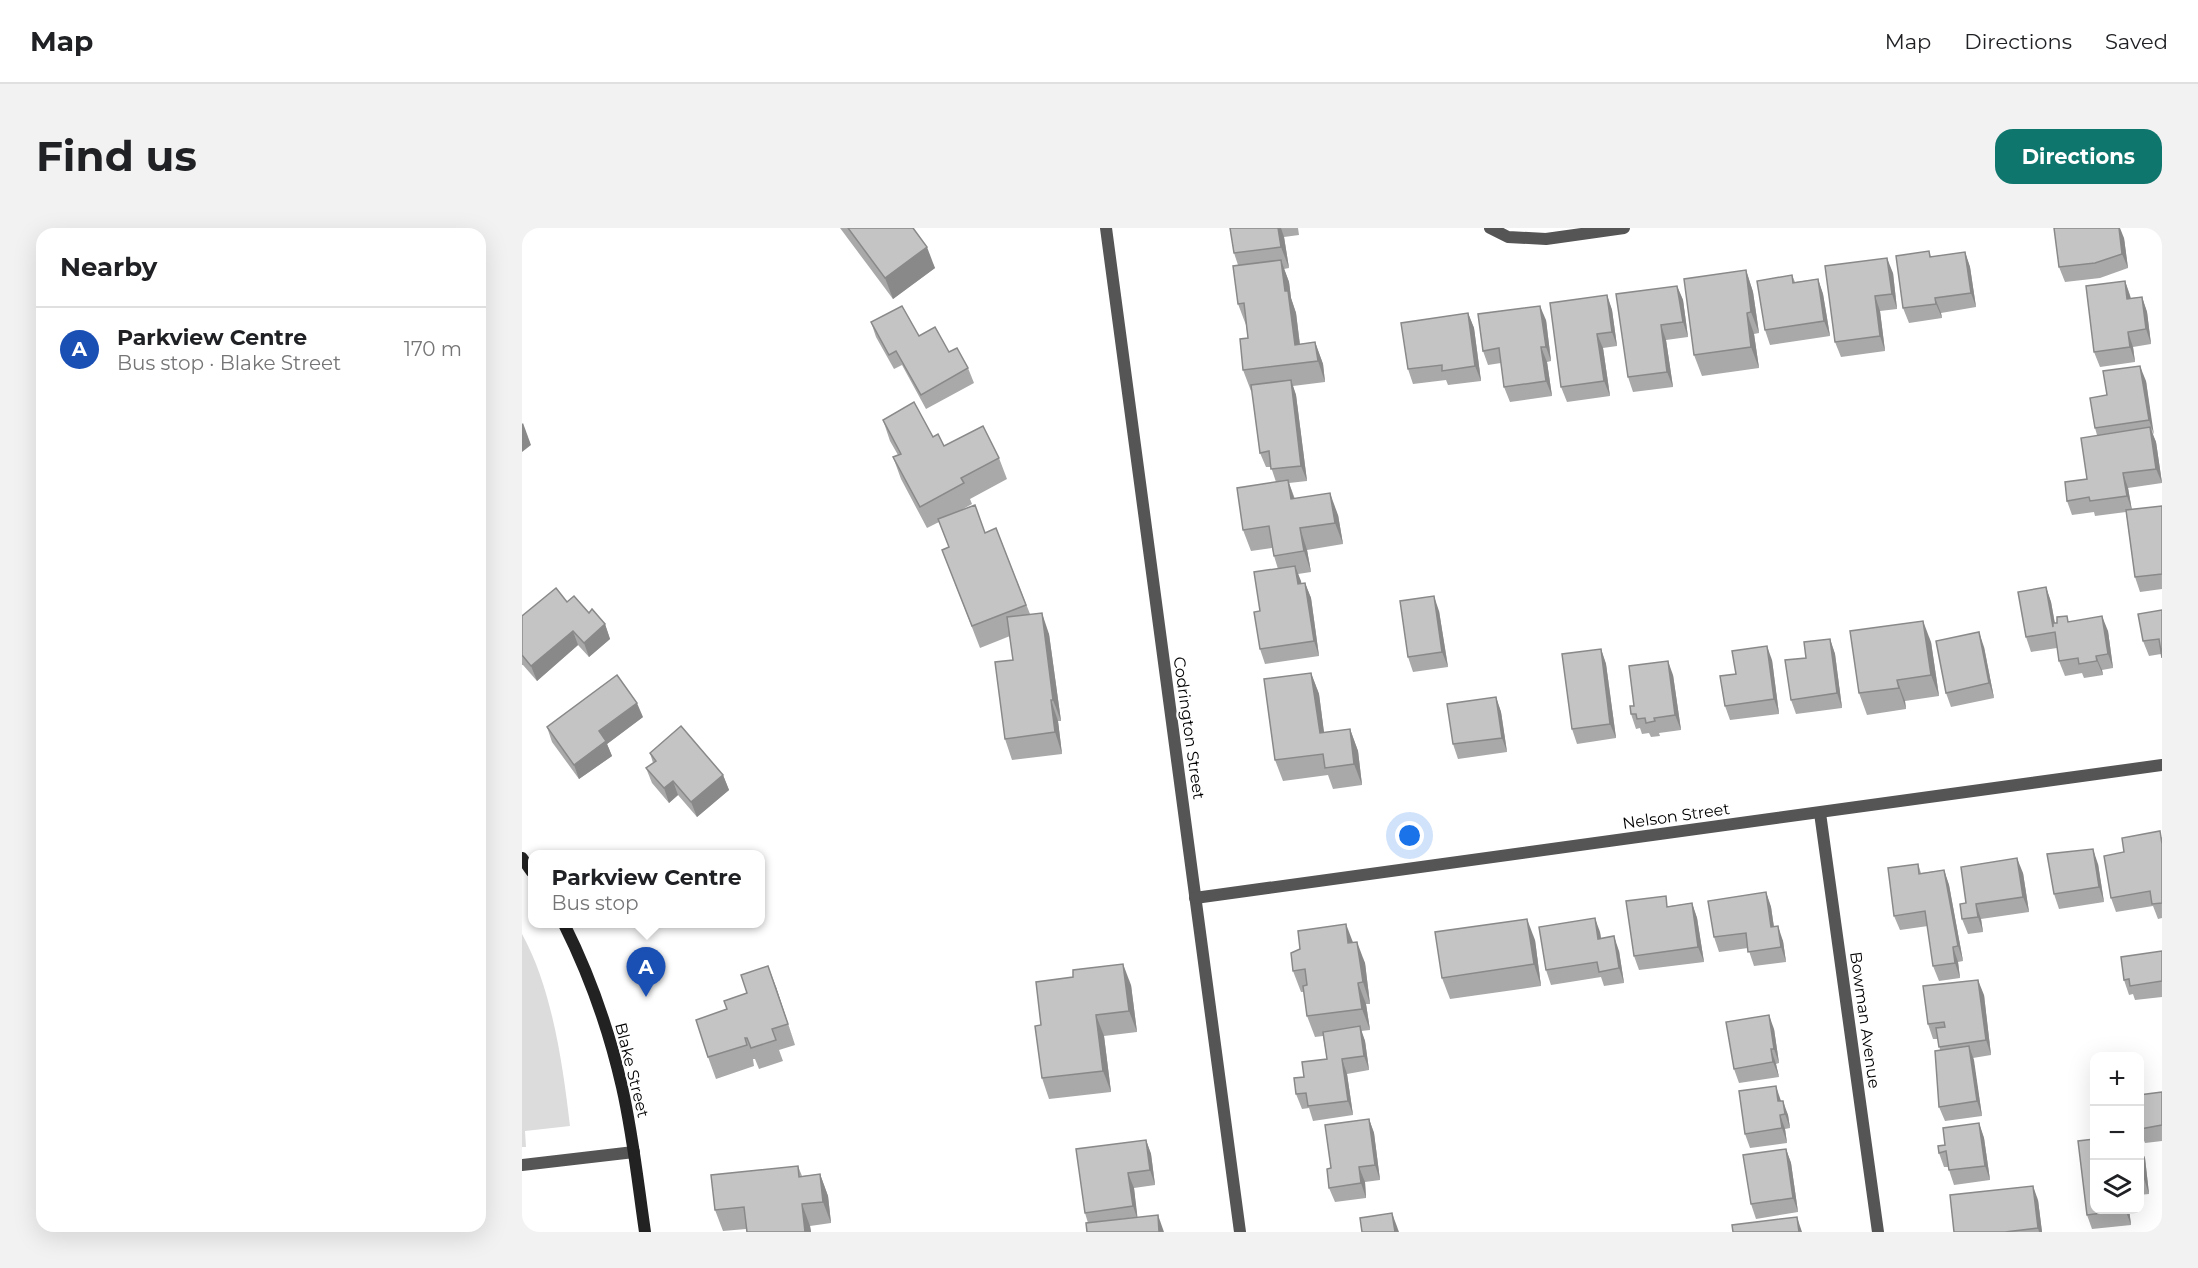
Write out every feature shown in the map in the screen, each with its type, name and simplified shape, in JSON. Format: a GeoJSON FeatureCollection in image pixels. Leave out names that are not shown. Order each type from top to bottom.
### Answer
{"type":"FeatureCollection","features":[{"type":"Feature","properties":{"kind":"main road","name":"Blake Street"},"geometry":{"type":"LineString","coordinates":[[566,928],[598,1002],[622,1088],[645,1232]]}},
{"type":"Feature","properties":{"kind":"street","name":"Codrington Street"},"geometry":{"type":"LineString","coordinates":[[1106,228],[1240,1232]]}},
{"type":"Feature","properties":{"kind":"street"},"geometry":{"type":"LineString","coordinates":[[1490,228],[1508,237],[1546,239],[1624,228]]}},
{"type":"Feature","properties":{"kind":"street","name":"Nelson Street"},"geometry":{"type":"LineString","coordinates":[[1195,898],[2162,765]]}},
{"type":"Feature","properties":{"kind":"street","name":"Bowman Avenue"},"geometry":{"type":"LineString","coordinates":[[1820,813],[1878,1232]]}},
{"type":"Feature","properties":{"kind":"street"},"geometry":{"type":"LineString","coordinates":[[522,1165],[634,1152]]}},
{"type":"Feature","properties":{"kind":"shaded area"},"geometry":{"type":"Polygon","coordinates":[[[522,934],[549,1002],[560,1053],[570,1126],[525,1131],[526,1147],[522,1147],[522,934]]]}},
{"type":"Feature","properties":{"kind":"building"},"geometry":{"type":"Polygon","coordinates":[[[848,228],[913,228],[927,247],[885,278],[848,228]]]}},
{"type":"Feature","properties":{"kind":"building"},"geometry":{"type":"Polygon","coordinates":[[[1230,228],[1278,228],[1281,247],[1234,253],[1230,228]]]}},
{"type":"Feature","properties":{"kind":"building"},"geometry":{"type":"Polygon","coordinates":[[[2054,228],[2119,228],[2122,254],[2095,263],[2059,267],[2054,228]]]}},
{"type":"Feature","properties":{"kind":"building"},"geometry":{"type":"Polygon","coordinates":[[[1929,251],[1930,257],[1965,252],[1971,293],[1935,298],[1936,304],[1903,308],[1896,256],[1929,251]]]}},
{"type":"Feature","properties":{"kind":"building"},"geometry":{"type":"Polygon","coordinates":[[[1887,258],[1892,294],[1875,296],[1880,336],[1835,342],[1825,266],[1887,258]]]}},
{"type":"Feature","properties":{"kind":"building"},"geometry":{"type":"Polygon","coordinates":[[[1281,260],[1285,291],[1288,291],[1295,345],[1315,342],[1318,361],[1243,370],[1240,339],[1248,338],[1244,303],[1238,304],[1233,266],[1281,260]]]}},
{"type":"Feature","properties":{"kind":"building"},"geometry":{"type":"Polygon","coordinates":[[[1746,270],[1751,312],[1747,313],[1751,347],[1694,355],[1684,279],[1746,270]]]}},
{"type":"Feature","properties":{"kind":"building"},"geometry":{"type":"Polygon","coordinates":[[[1792,275],[1793,283],[1818,279],[1824,321],[1765,330],[1757,281],[1792,275]]]}},
{"type":"Feature","properties":{"kind":"building"},"geometry":{"type":"Polygon","coordinates":[[[2125,281],[2127,299],[2142,297],[2146,329],[2128,332],[2130,347],[2094,352],[2086,286],[2125,281]]]}},
{"type":"Feature","properties":{"kind":"building"},"geometry":{"type":"Polygon","coordinates":[[[1677,286],[1683,322],[1661,325],[1667,372],[1628,377],[1616,294],[1677,286]]]}},
{"type":"Feature","properties":{"kind":"building"},"geometry":{"type":"Polygon","coordinates":[[[1607,295],[1612,332],[1597,334],[1604,381],[1561,387],[1550,303],[1607,295]]]}},
{"type":"Feature","properties":{"kind":"building"},"geometry":{"type":"Polygon","coordinates":[[[902,306],[919,336],[935,327],[949,352],[957,348],[968,368],[921,395],[896,351],[889,355],[871,322],[902,306]]]}},
{"type":"Feature","properties":{"kind":"building"},"geometry":{"type":"Polygon","coordinates":[[[1540,306],[1546,347],[1541,347],[1546,381],[1504,387],[1499,348],[1483,351],[1478,314],[1540,306]]]}},
{"type":"Feature","properties":{"kind":"building"},"geometry":{"type":"Polygon","coordinates":[[[1468,313],[1475,366],[1442,371],[1442,365],[1408,369],[1401,323],[1468,313]]]}},
{"type":"Feature","properties":{"kind":"building"},"geometry":{"type":"Polygon","coordinates":[[[2140,366],[2149,420],[2095,428],[2090,398],[2107,395],[2103,371],[2140,366]]]}},
{"type":"Feature","properties":{"kind":"building"},"geometry":{"type":"Polygon","coordinates":[[[1291,380],[1301,466],[1271,469],[1269,451],[1260,453],[1251,385],[1291,380]]]}},
{"type":"Feature","properties":{"kind":"building"},"geometry":{"type":"Polygon","coordinates":[[[914,402],[933,437],[938,434],[944,446],[983,426],[999,458],[961,478],[964,483],[920,507],[893,457],[901,454],[883,420],[914,402]]]}},
{"type":"Feature","properties":{"kind":"building"},"geometry":{"type":"Polygon","coordinates":[[[2150,427],[2156,469],[2123,473],[2127,496],[2090,501],[2089,497],[2067,501],[2065,482],[2087,479],[2081,438],[2150,427]]]}},
{"type":"Feature","properties":{"kind":"building"},"geometry":{"type":"Polygon","coordinates":[[[1288,480],[1291,499],[1330,493],[1335,523],[1300,528],[1304,551],[1274,556],[1269,526],[1243,530],[1237,488],[1288,480]]]}},
{"type":"Feature","properties":{"kind":"building"},"geometry":{"type":"Polygon","coordinates":[[[975,505],[985,533],[996,528],[1026,605],[972,626],[942,550],[949,547],[938,519],[975,505]]]}},
{"type":"Feature","properties":{"kind":"building"},"geometry":{"type":"Polygon","coordinates":[[[2162,506],[2162,574],[2135,577],[2126,510],[2162,506]]]}},
{"type":"Feature","properties":{"kind":"building"},"geometry":{"type":"Polygon","coordinates":[[[1295,566],[1298,584],[1305,583],[1314,641],[1260,649],[1254,612],[1260,611],[1254,572],[1295,566]]]}},
{"type":"Feature","properties":{"kind":"building"},"geometry":{"type":"Polygon","coordinates":[[[2046,587],[2053,627],[2053,623],[2057,623],[2057,617],[2067,616],[2068,622],[2102,616],[2108,654],[2096,656],[2097,661],[2079,664],[2078,658],[2059,661],[2055,632],[2026,637],[2018,592],[2046,587]]]}},
{"type":"Feature","properties":{"kind":"building"},"geometry":{"type":"Polygon","coordinates":[[[556,588],[567,602],[574,596],[589,613],[592,609],[605,624],[584,643],[573,631],[531,666],[522,655],[522,616],[556,588]]]}},
{"type":"Feature","properties":{"kind":"building"},"geometry":{"type":"Polygon","coordinates":[[[1434,596],[1442,652],[1408,657],[1400,601],[1434,596]]]}},
{"type":"Feature","properties":{"kind":"building"},"geometry":{"type":"Polygon","coordinates":[[[2162,610],[2162,658],[2159,639],[2143,641],[2138,614],[2162,610]]]}},
{"type":"Feature","properties":{"kind":"building"},"geometry":{"type":"Polygon","coordinates":[[[1042,613],[1055,732],[1005,739],[995,662],[1013,660],[1007,617],[1042,613]]]}},
{"type":"Feature","properties":{"kind":"building"},"geometry":{"type":"Polygon","coordinates":[[[1923,621],[1931,675],[1897,680],[1899,688],[1859,693],[1850,631],[1923,621]]]}},
{"type":"Feature","properties":{"kind":"building"},"geometry":{"type":"Polygon","coordinates":[[[1979,632],[1989,683],[1946,693],[1936,641],[1979,632]]]}},
{"type":"Feature","properties":{"kind":"building"},"geometry":{"type":"Polygon","coordinates":[[[1830,639],[1837,693],[1791,700],[1785,660],[1806,658],[1804,642],[1830,639]]]}},
{"type":"Feature","properties":{"kind":"building"},"geometry":{"type":"Polygon","coordinates":[[[1767,646],[1774,699],[1725,706],[1720,676],[1736,674],[1732,651],[1767,646]]]}},
{"type":"Feature","properties":{"kind":"building"},"geometry":{"type":"Polygon","coordinates":[[[1601,649],[1610,724],[1572,729],[1562,654],[1601,649]]]}},
{"type":"Feature","properties":{"kind":"building"},"geometry":{"type":"Polygon","coordinates":[[[1668,661],[1675,715],[1654,718],[1655,721],[1646,723],[1645,718],[1637,719],[1636,714],[1631,714],[1630,706],[1634,706],[1629,666],[1668,661]]]}},
{"type":"Feature","properties":{"kind":"building"},"geometry":{"type":"Polygon","coordinates":[[[1311,673],[1320,733],[1350,729],[1354,764],[1325,768],[1323,754],[1275,760],[1264,679],[1311,673]]]}},
{"type":"Feature","properties":{"kind":"building"},"geometry":{"type":"Polygon","coordinates":[[[617,675],[637,703],[599,731],[606,741],[574,765],[547,727],[617,675]]]}},
{"type":"Feature","properties":{"kind":"building"},"geometry":{"type":"Polygon","coordinates":[[[1496,697],[1502,738],[1453,744],[1447,704],[1496,697]]]}},
{"type":"Feature","properties":{"kind":"building"},"geometry":{"type":"Polygon","coordinates":[[[681,726],[723,775],[691,802],[673,781],[664,788],[646,768],[656,761],[650,753],[681,726]]]}},
{"type":"Feature","properties":{"kind":"building"},"geometry":{"type":"Polygon","coordinates":[[[2160,831],[2162,903],[2152,904],[2150,891],[2111,898],[2104,856],[2124,852],[2122,838],[2160,831]]]}},
{"type":"Feature","properties":{"kind":"building"},"geometry":{"type":"Polygon","coordinates":[[[2093,849],[2099,887],[2054,894],[2047,854],[2093,849]]]}},
{"type":"Feature","properties":{"kind":"building"},"geometry":{"type":"Polygon","coordinates":[[[2017,858],[2023,897],[1976,904],[1978,917],[1962,919],[1960,904],[1966,903],[1961,867],[2017,858]]]}},
{"type":"Feature","properties":{"kind":"building"},"geometry":{"type":"Polygon","coordinates":[[[1918,864],[1919,874],[1944,870],[1958,946],[1953,947],[1955,963],[1933,966],[1925,911],[1894,916],[1888,868],[1918,864]]]}},
{"type":"Feature","properties":{"kind":"building"},"geometry":{"type":"Polygon","coordinates":[[[1766,892],[1771,927],[1778,926],[1781,947],[1748,952],[1746,933],[1714,937],[1708,901],[1766,892]]]}},
{"type":"Feature","properties":{"kind":"building"},"geometry":{"type":"Polygon","coordinates":[[[1666,896],[1667,907],[1692,903],[1698,947],[1634,956],[1626,901],[1666,896]]]}},
{"type":"Feature","properties":{"kind":"building"},"geometry":{"type":"Polygon","coordinates":[[[1595,918],[1598,939],[1614,936],[1619,968],[1599,972],[1597,962],[1546,970],[1539,927],[1595,918]]]}},
{"type":"Feature","properties":{"kind":"building"},"geometry":{"type":"Polygon","coordinates":[[[1527,919],[1534,964],[1442,978],[1435,932],[1527,919]]]}},
{"type":"Feature","properties":{"kind":"building"},"geometry":{"type":"Polygon","coordinates":[[[1346,924],[1348,943],[1357,942],[1363,982],[1358,983],[1362,1009],[1307,1016],[1303,986],[1307,985],[1305,969],[1293,971],[1291,953],[1300,949],[1298,931],[1346,924]]]}},
{"type":"Feature","properties":{"kind":"building"},"geometry":{"type":"Polygon","coordinates":[[[2162,951],[2162,981],[2130,986],[2129,979],[2124,980],[2121,957],[2162,951]]]}},
{"type":"Feature","properties":{"kind":"building"},"geometry":{"type":"Polygon","coordinates":[[[1123,964],[1129,1011],[1096,1015],[1103,1071],[1042,1078],[1035,1026],[1041,1025],[1036,982],[1073,977],[1073,970],[1123,964]]]}},
{"type":"Feature","properties":{"kind":"building"},"geometry":{"type":"Polygon","coordinates":[[[768,966],[788,1024],[772,1029],[776,1040],[751,1048],[745,1038],[747,1045],[708,1057],[696,1020],[727,1009],[724,1001],[747,993],[741,975],[768,966]]]}},
{"type":"Feature","properties":{"kind":"building"},"geometry":{"type":"Polygon","coordinates":[[[1978,980],[1986,1040],[1939,1047],[1936,1028],[1945,1027],[1944,1022],[1928,1024],[1923,986],[1978,980]]]}},
{"type":"Feature","properties":{"kind":"building"},"geometry":{"type":"Polygon","coordinates":[[[1769,1015],[1774,1049],[1771,1049],[1773,1062],[1734,1069],[1726,1022],[1769,1015]]]}},
{"type":"Feature","properties":{"kind":"building"},"geometry":{"type":"Polygon","coordinates":[[[1360,1026],[1364,1056],[1342,1059],[1348,1101],[1308,1106],[1306,1093],[1296,1094],[1294,1078],[1304,1077],[1302,1062],[1327,1059],[1323,1032],[1360,1026]]]}},
{"type":"Feature","properties":{"kind":"building"},"geometry":{"type":"Polygon","coordinates":[[[1969,1046],[1977,1101],[1939,1107],[1935,1051],[1969,1046]]]}},
{"type":"Feature","properties":{"kind":"building"},"geometry":{"type":"Polygon","coordinates":[[[1776,1086],[1778,1101],[1783,1101],[1785,1114],[1780,1115],[1782,1128],[1745,1134],[1739,1091],[1776,1086]]]}},
{"type":"Feature","properties":{"kind":"building"},"geometry":{"type":"Polygon","coordinates":[[[2162,1092],[2162,1125],[2144,1128],[2144,1094],[2162,1092]]]}},
{"type":"Feature","properties":{"kind":"building"},"geometry":{"type":"Polygon","coordinates":[[[1369,1119],[1375,1165],[1359,1167],[1361,1183],[1329,1188],[1327,1169],[1331,1168],[1325,1125],[1369,1119]]]}},
{"type":"Feature","properties":{"kind":"building"},"geometry":{"type":"Polygon","coordinates":[[[1979,1123],[1985,1166],[1949,1170],[1946,1151],[1939,1153],[1938,1146],[1945,1145],[1943,1128],[1979,1123]]]}},
{"type":"Feature","properties":{"kind":"building"},"geometry":{"type":"Polygon","coordinates":[[[1146,1140],[1150,1170],[1128,1173],[1133,1206],[1085,1213],[1076,1149],[1146,1140]]]}},
{"type":"Feature","properties":{"kind":"building"},"geometry":{"type":"Polygon","coordinates":[[[2090,1140],[2090,1214],[2095,1214],[2087,1215],[2078,1141],[2090,1140]]]}},
{"type":"Feature","properties":{"kind":"building"},"geometry":{"type":"Polygon","coordinates":[[[1786,1149],[1793,1198],[1751,1204],[1743,1155],[1786,1149]]]}},
{"type":"Feature","properties":{"kind":"building"},"geometry":{"type":"Polygon","coordinates":[[[798,1166],[799,1177],[820,1174],[823,1202],[802,1204],[805,1232],[747,1232],[744,1207],[715,1210],[711,1175],[798,1166]]]}},
{"type":"Feature","properties":{"kind":"building"},"geometry":{"type":"Polygon","coordinates":[[[2033,1186],[2038,1228],[2005,1232],[1954,1232],[1950,1195],[2033,1186]]]}},
{"type":"Feature","properties":{"kind":"building"},"geometry":{"type":"Polygon","coordinates":[[[1392,1213],[1395,1232],[1362,1232],[1360,1218],[1392,1213]]]}},
{"type":"Feature","properties":{"kind":"building"},"geometry":{"type":"Polygon","coordinates":[[[1158,1215],[1159,1232],[1087,1232],[1086,1223],[1158,1215]]]}},
{"type":"Feature","properties":{"kind":"building"},"geometry":{"type":"Polygon","coordinates":[[[1797,1217],[1799,1232],[1733,1232],[1732,1225],[1797,1217]]]}},
{"type":"Feature","properties":{"kind":"place","name":"Parkview Centre"},"geometry":{"type":"Point","coordinates":[646,997]}}]}
